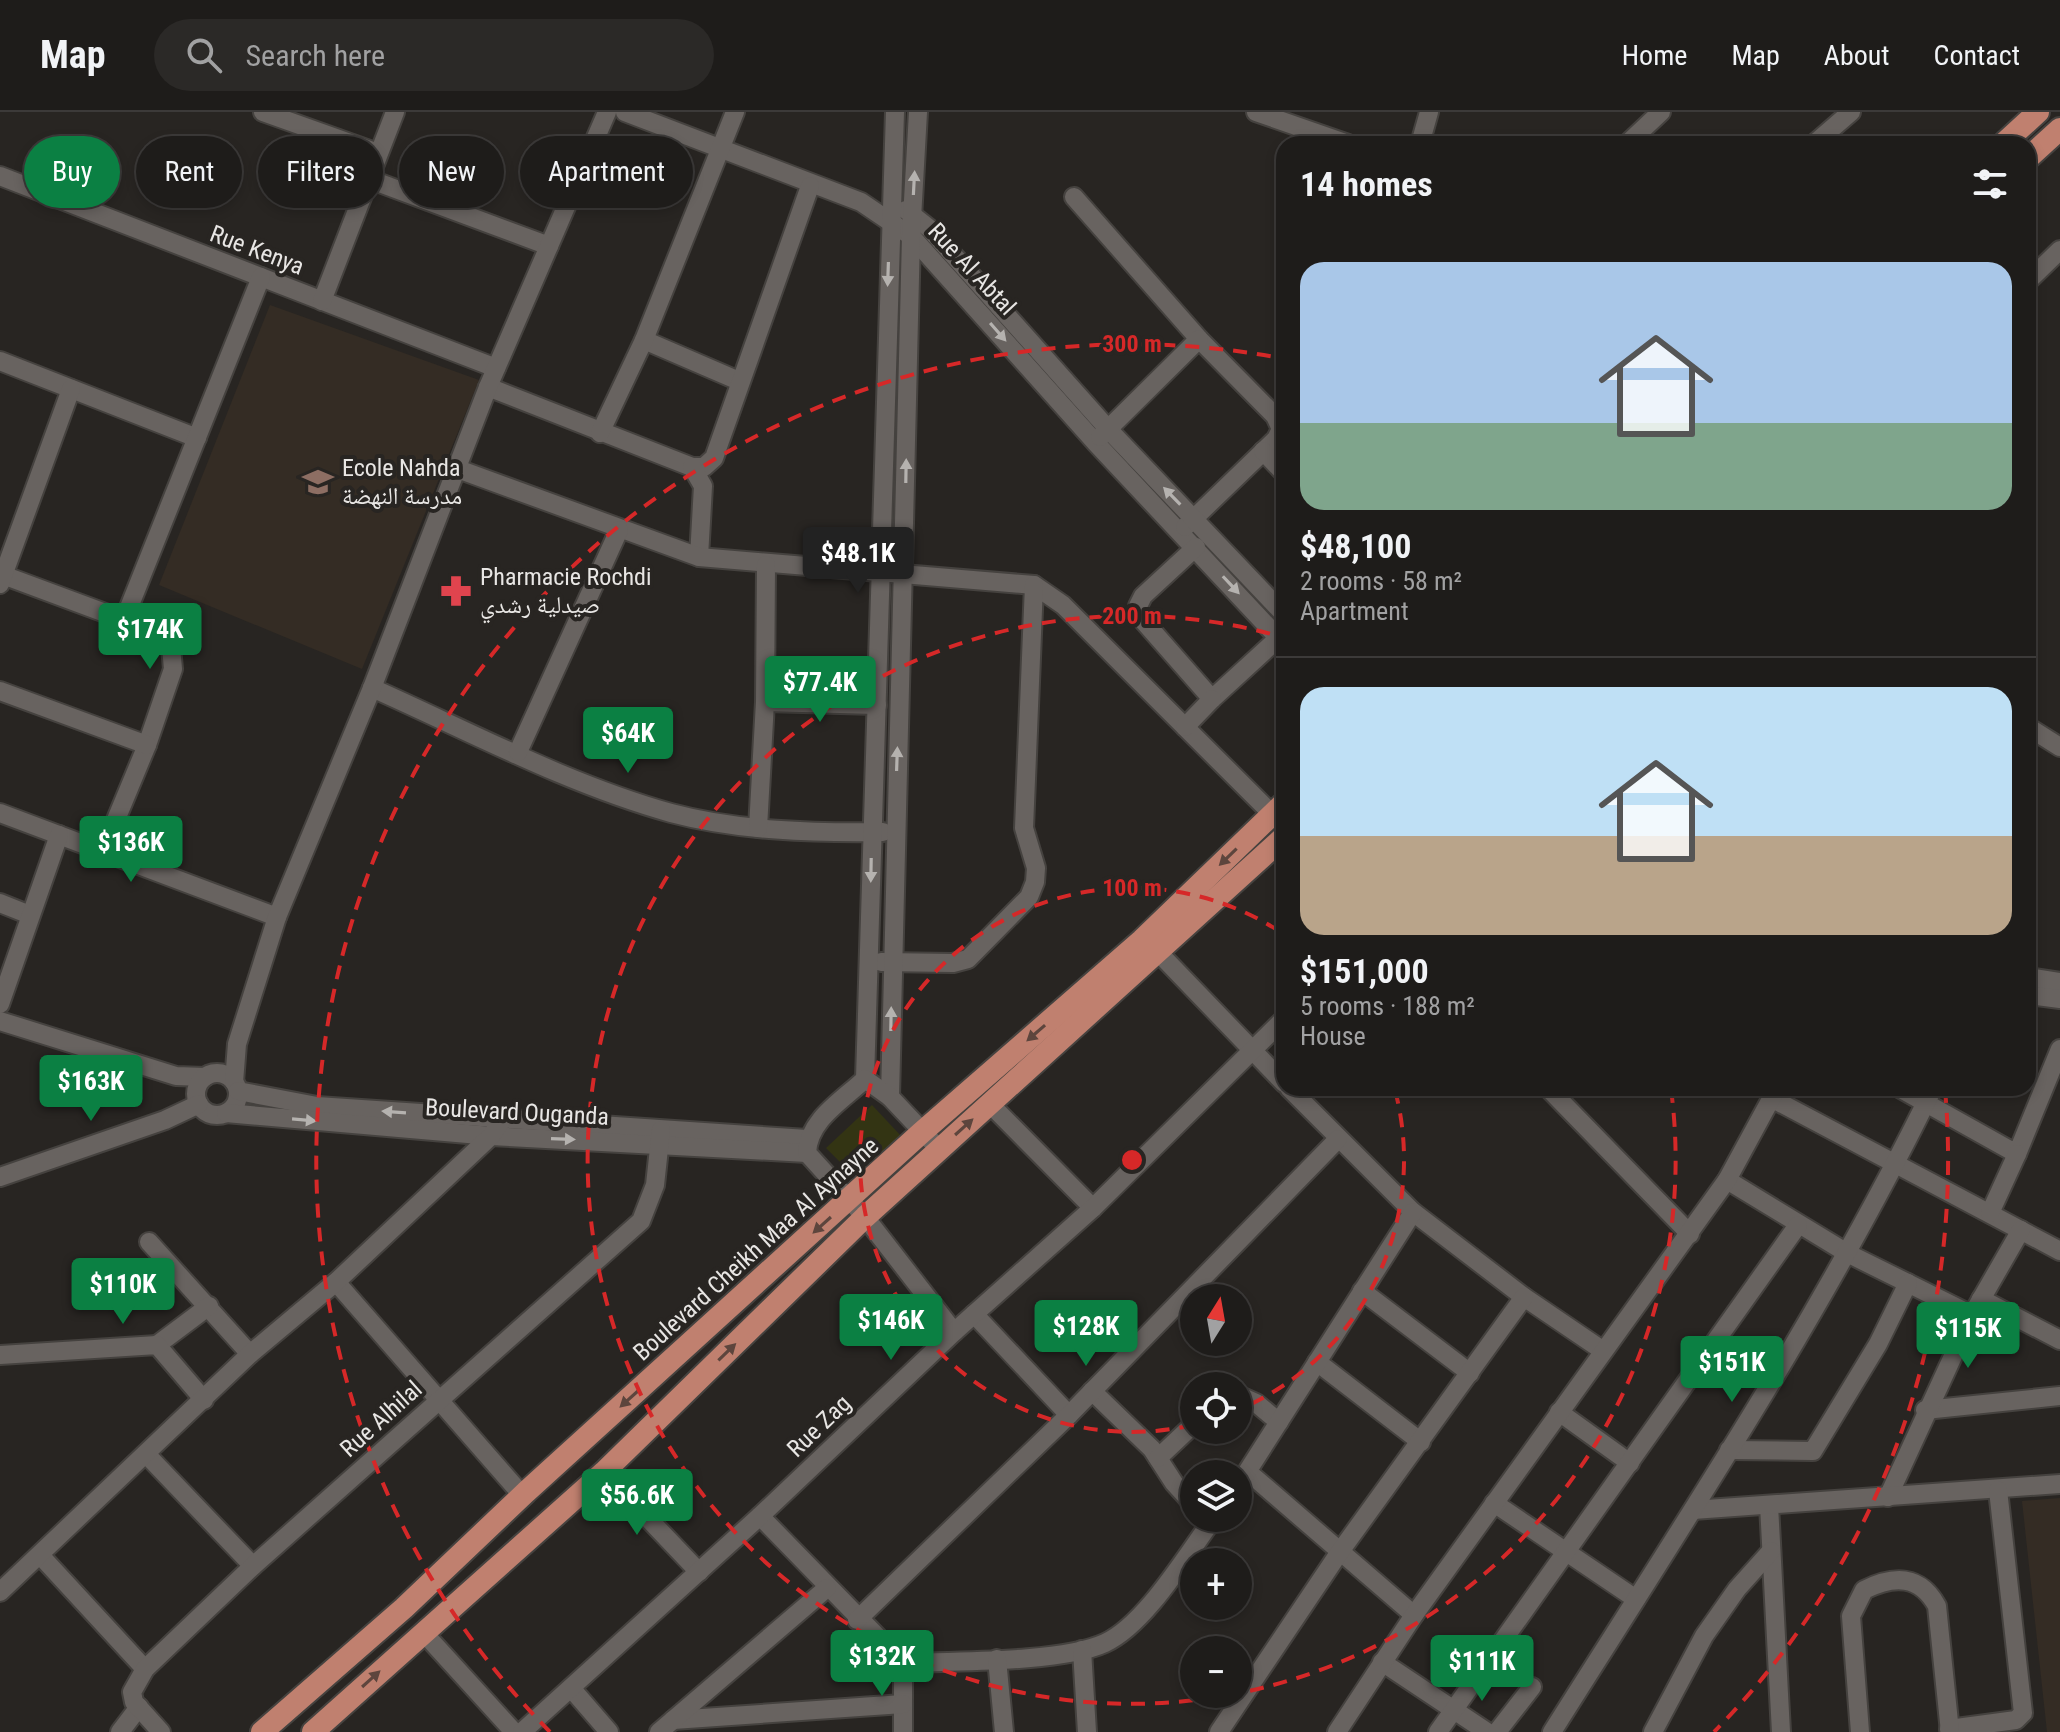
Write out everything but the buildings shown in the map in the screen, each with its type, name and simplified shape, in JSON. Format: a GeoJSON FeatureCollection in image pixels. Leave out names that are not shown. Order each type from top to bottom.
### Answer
{"type":"FeatureCollection","features":[{"type":"Feature","properties":{"kind":"main road"},"geometry":{"type":"LineString","coordinates":[[2012,136],[2038,112]]}},
{"type":"Feature","properties":{"kind":"main road"},"geometry":{"type":"LineString","coordinates":[[2036,151],[2060,129]]}},
{"type":"Feature","properties":{"kind":"main road","name":"Boulevard Cheikh Maa Al Aynayne"},"geometry":{"type":"LineString","coordinates":[[313,1732],[604,1472],[858,1209],[921,1133],[1142,940],[1276,810]]}},
{"type":"Feature","properties":{"kind":"main road","name":"Boulevard Cheikh Maa Al Aynayne"},"geometry":{"type":"LineString","coordinates":[[262,1732],[404,1608],[522,1495],[858,1209],[939,1149],[1276,844]]}},
{"type":"Feature","properties":{"kind":"street"},"geometry":{"type":"LineString","coordinates":[[263,112],[330,136]]}},
{"type":"Feature","properties":{"kind":"street"},"geometry":{"type":"LineString","coordinates":[[383,141],[395,112]]}},
{"type":"Feature","properties":{"kind":"street"},"geometry":{"type":"LineString","coordinates":[[226,1113],[233,1108],[237,1044],[277,917],[372,688],[488,387],[607,112]]}},
{"type":"Feature","properties":{"kind":"street"},"geometry":{"type":"LineString","coordinates":[[625,112],[810,186],[861,202]]}},
{"type":"Feature","properties":{"kind":"street"},"geometry":{"type":"LineString","coordinates":[[600,433],[644,340],[735,112]]}},
{"type":"Feature","properties":{"kind":"street"},"geometry":{"type":"LineString","coordinates":[[895,112],[865,1079],[813,1127],[810,1152],[954,1332]]}},
{"type":"Feature","properties":{"kind":"street"},"geometry":{"type":"LineString","coordinates":[[890,1097],[894,832],[904,575],[911,236],[918,112]]}},
{"type":"Feature","properties":{"kind":"street"},"geometry":{"type":"LineString","coordinates":[[1256,112],[1308,136]]}},
{"type":"Feature","properties":{"kind":"street"},"geometry":{"type":"LineString","coordinates":[[1422,136],[1429,112]]}},
{"type":"Feature","properties":{"kind":"street"},"geometry":{"type":"LineString","coordinates":[[1636,136],[1661,112]]}},
{"type":"Feature","properties":{"kind":"street"},"geometry":{"type":"LineString","coordinates":[[1823,136],[1851,112]]}},
{"type":"Feature","properties":{"kind":"street","name":"Rue Kenya"},"geometry":{"type":"LineString","coordinates":[[0,176],[496,368]]}},
{"type":"Feature","properties":{"kind":"street"},"geometry":{"type":"LineString","coordinates":[[383,184],[549,246]]}},
{"type":"Feature","properties":{"kind":"street"},"geometry":{"type":"LineString","coordinates":[[488,387],[600,433],[692,467],[704,467],[714,458],[810,186]]}},
{"type":"Feature","properties":{"kind":"street"},"geometry":{"type":"LineString","coordinates":[[1074,197],[1199,339],[1276,418]]}},
{"type":"Feature","properties":{"kind":"street","name":"Rue Al Abtal"},"geometry":{"type":"LineString","coordinates":[[861,202],[891,202],[930,229],[1102,436]]}},
{"type":"Feature","properties":{"kind":"street","name":"Rue Al Abtal"},"geometry":{"type":"LineString","coordinates":[[861,202],[911,236],[1187,525],[1276,607]]}},
{"type":"Feature","properties":{"kind":"street"},"geometry":{"type":"LineString","coordinates":[[322,301],[358,208]]}},
{"type":"Feature","properties":{"kind":"street"},"geometry":{"type":"LineString","coordinates":[[2036,273],[2060,250]]}},
{"type":"Feature","properties":{"kind":"street"},"geometry":{"type":"LineString","coordinates":[[124,620],[261,277]]}},
{"type":"Feature","properties":{"kind":"street"},"geometry":{"type":"LineString","coordinates":[[1102,436],[1199,339]]}},
{"type":"Feature","properties":{"kind":"street"},"geometry":{"type":"LineString","coordinates":[[644,340],[739,381]]}},
{"type":"Feature","properties":{"kind":"street"},"geometry":{"type":"LineString","coordinates":[[0,361],[197,438]]}},
{"type":"Feature","properties":{"kind":"street"},"geometry":{"type":"LineString","coordinates":[[71,389],[1,578],[124,620],[164,639],[171,647],[173,669],[147,745],[103,851]]}},
{"type":"Feature","properties":{"kind":"street"},"geometry":{"type":"LineString","coordinates":[[1187,525],[1276,435]]}},
{"type":"Feature","properties":{"kind":"street"},"geometry":{"type":"LineString","coordinates":[[1263,451],[1276,465]]}},
{"type":"Feature","properties":{"kind":"street"},"geometry":{"type":"LineString","coordinates":[[692,467],[703,486],[699,557]]}},
{"type":"Feature","properties":{"kind":"street"},"geometry":{"type":"LineString","coordinates":[[455,468],[699,557],[1034,585],[1063,605],[1185,727],[1276,806]]}},
{"type":"Feature","properties":{"kind":"street","name":"Rue Al Abtal"},"geometry":{"type":"LineString","coordinates":[[1187,525],[1196,547],[1276,632]]}},
{"type":"Feature","properties":{"kind":"street"},"geometry":{"type":"LineString","coordinates":[[518,752],[619,530]]}},
{"type":"Feature","properties":{"kind":"street"},"geometry":{"type":"LineString","coordinates":[[1196,547],[1143,596],[1138,606],[1140,617],[1212,699]]}},
{"type":"Feature","properties":{"kind":"street"},"geometry":{"type":"LineString","coordinates":[[758,828],[765,702],[766,565]]}},
{"type":"Feature","properties":{"kind":"street"},"geometry":{"type":"LineString","coordinates":[[868,961],[953,963],[968,959],[1029,897],[1036,868],[1024,828],[1034,585]]}},
{"type":"Feature","properties":{"kind":"street"},"geometry":{"type":"LineString","coordinates":[[1185,727],[1276,643]]}},
{"type":"Feature","properties":{"kind":"street"},"geometry":{"type":"LineString","coordinates":[[372,688],[589,784],[672,813],[758,828],[894,832]]}},
{"type":"Feature","properties":{"kind":"street"},"geometry":{"type":"LineString","coordinates":[[0,691],[147,745]]}},
{"type":"Feature","properties":{"kind":"street"},"geometry":{"type":"LineString","coordinates":[[765,702],[877,705]]}},
{"type":"Feature","properties":{"kind":"street"},"geometry":{"type":"LineString","coordinates":[[2036,732],[2060,747]]}},
{"type":"Feature","properties":{"kind":"street"},"geometry":{"type":"LineString","coordinates":[[0,813],[277,917]]}},
{"type":"Feature","properties":{"kind":"street"},"geometry":{"type":"LineString","coordinates":[[0,1004],[59,835]]}},
{"type":"Feature","properties":{"kind":"street"},"geometry":{"type":"LineString","coordinates":[[0,903],[30,915]]}},
{"type":"Feature","properties":{"kind":"street"},"geometry":{"type":"LineString","coordinates":[[1158,952],[1276,1075]]}},
{"type":"Feature","properties":{"kind":"street"},"geometry":{"type":"LineString","coordinates":[[2036,978],[2060,982]]}},
{"type":"Feature","properties":{"kind":"street"},"geometry":{"type":"LineString","coordinates":[[2036,996],[2060,999]]}},
{"type":"Feature","properties":{"kind":"street"},"geometry":{"type":"LineString","coordinates":[[0,1021],[203,1087]]}},
{"type":"Feature","properties":{"kind":"street","name":"Rue Zag"},"geometry":{"type":"LineString","coordinates":[[522,1732],[760,1516],[954,1332],[1093,1208],[1276,1026]]}},
{"type":"Feature","properties":{"kind":"street"},"geometry":{"type":"LineString","coordinates":[[0,1177],[173,1117],[203,1087],[237,1044]]}},
{"type":"Feature","properties":{"kind":"street"},"geometry":{"type":"LineString","coordinates":[[1990,1213],[2060,1049]]}},
{"type":"Feature","properties":{"kind":"street","name":"Boulevard Ouganda"},"geometry":{"type":"LineString","coordinates":[[660,1137],[491,1136],[211,1114],[203,1087],[228,1076],[236,1086],[317,1106],[502,1120],[810,1152]]}},
{"type":"Feature","properties":{"kind":"street"},"geometry":{"type":"LineString","coordinates":[[865,1079],[890,1097],[939,1149]]}},
{"type":"Feature","properties":{"kind":"street"},"geometry":{"type":"LineString","coordinates":[[1297,1096],[1413,1212],[1524,1297],[1602,1350]]}},
{"type":"Feature","properties":{"kind":"street"},"geometry":{"type":"LineString","coordinates":[[1556,1096],[1690,1234]]}},
{"type":"Feature","properties":{"kind":"street"},"geometry":{"type":"LineString","coordinates":[[1337,1732],[1414,1615],[1602,1350],[1690,1234],[1727,1180],[1773,1096]]}},
{"type":"Feature","properties":{"kind":"street"},"geometry":{"type":"LineString","coordinates":[[1780,1096],[1896,1163],[2060,1251]]}},
{"type":"Feature","properties":{"kind":"street"},"geometry":{"type":"LineString","coordinates":[[1552,1732],[1693,1510],[1847,1253],[1930,1096]]}},
{"type":"Feature","properties":{"kind":"street"},"geometry":{"type":"LineString","coordinates":[[1931,1096],[2017,1154]]}},
{"type":"Feature","properties":{"kind":"street"},"geometry":{"type":"LineString","coordinates":[[990,1104],[1093,1208]]}},
{"type":"Feature","properties":{"kind":"street"},"geometry":{"type":"LineString","coordinates":[[0,1592],[250,1354],[336,1282],[491,1136],[502,1120]]}},
{"type":"Feature","properties":{"kind":"street","name":"Rue Alhilal"},"geometry":{"type":"LineString","coordinates":[[145,1669],[253,1566],[641,1221],[655,1185],[660,1137]]}},
{"type":"Feature","properties":{"kind":"street"},"geometry":{"type":"LineString","coordinates":[[857,1620],[1069,1415],[1338,1139]]}},
{"type":"Feature","properties":{"kind":"street"},"geometry":{"type":"LineString","coordinates":[[1727,1180],[1847,1253],[1908,1283],[2060,1340]]}},
{"type":"Feature","properties":{"kind":"street"},"geometry":{"type":"LineString","coordinates":[[1252,1465],[1413,1212]]}},
{"type":"Feature","properties":{"kind":"street"},"geometry":{"type":"LineString","coordinates":[[1438,1732],[1798,1225]]}},
{"type":"Feature","properties":{"kind":"street"},"geometry":{"type":"LineString","coordinates":[[1888,1497],[1925,1410],[1977,1307],[2021,1230]]}},
{"type":"Feature","properties":{"kind":"street"},"geometry":{"type":"LineString","coordinates":[[149,1242],[250,1354]]}},
{"type":"Feature","properties":{"kind":"street"},"geometry":{"type":"LineString","coordinates":[[336,1282],[436,1401],[522,1495]]}},
{"type":"Feature","properties":{"kind":"street"},"geometry":{"type":"LineString","coordinates":[[1729,1450],[1813,1451],[1878,1344],[1908,1283]]}},
{"type":"Feature","properties":{"kind":"street"},"geometry":{"type":"LineString","coordinates":[[1362,1291],[1470,1373]]}},
{"type":"Feature","properties":{"kind":"street"},"geometry":{"type":"LineString","coordinates":[[1219,1732],[1339,1553],[1524,1297]]}},
{"type":"Feature","properties":{"kind":"street"},"geometry":{"type":"LineString","coordinates":[[0,1355],[157,1345],[209,1306]]}},
{"type":"Feature","properties":{"kind":"street"},"geometry":{"type":"LineString","coordinates":[[974,1314],[1069,1415]]}},
{"type":"Feature","properties":{"kind":"street"},"geometry":{"type":"LineString","coordinates":[[157,1345],[204,1400]]}},
{"type":"Feature","properties":{"kind":"street"},"geometry":{"type":"LineString","coordinates":[[1317,1362],[1421,1442]]}},
{"type":"Feature","properties":{"kind":"street"},"geometry":{"type":"LineString","coordinates":[[1092,1391],[1158,1458],[1180,1487]]}},
{"type":"Feature","properties":{"kind":"street"},"geometry":{"type":"LineString","coordinates":[[1925,1410],[2060,1396]]}},
{"type":"Feature","properties":{"kind":"street"},"geometry":{"type":"LineString","coordinates":[[1252,1401],[1279,1422]]}},
{"type":"Feature","properties":{"kind":"street"},"geometry":{"type":"LineString","coordinates":[[1559,1412],[1630,1463]]}},
{"type":"Feature","properties":{"kind":"street"},"geometry":{"type":"LineString","coordinates":[[1158,1458],[1180,1437]]}},
{"type":"Feature","properties":{"kind":"street"},"geometry":{"type":"LineString","coordinates":[[147,1455],[253,1566]]}},
{"type":"Feature","properties":{"kind":"street"},"geometry":{"type":"LineString","coordinates":[[604,1472],[699,1572]]}},
{"type":"Feature","properties":{"kind":"street"},"geometry":{"type":"LineString","coordinates":[[1693,1510],[2060,1484]]}},
{"type":"Feature","properties":{"kind":"street"},"geometry":{"type":"LineString","coordinates":[[1252,1486],[1414,1615]]}},
{"type":"Feature","properties":{"kind":"street"},"geometry":{"type":"LineString","coordinates":[[1850,1732],[1860,1732],[1851,1616],[1855,1603],[1864,1590],[1899,1578],[1918,1583],[1929,1592],[1937,1606],[1950,1730],[2016,1720],[2023,1713],[1998,1490]]}},
{"type":"Feature","properties":{"kind":"street"},"geometry":{"type":"LineString","coordinates":[[1494,1503],[1636,1599]]}},
{"type":"Feature","properties":{"kind":"street"},"geometry":{"type":"LineString","coordinates":[[1769,1505],[1781,1732]]}},
{"type":"Feature","properties":{"kind":"street"},"geometry":{"type":"LineString","coordinates":[[760,1516],[857,1620],[903,1663],[997,1659],[1082,1650],[1107,1642],[1132,1623],[1201,1532]]}},
{"type":"Feature","properties":{"kind":"street"},"geometry":{"type":"LineString","coordinates":[[1653,1732],[1704,1636],[1730,1598],[1771,1551]]}},
{"type":"Feature","properties":{"kind":"street"},"geometry":{"type":"LineString","coordinates":[[40,1555],[145,1669],[132,1692],[139,1707],[161,1732]]}},
{"type":"Feature","properties":{"kind":"street"},"geometry":{"type":"LineString","coordinates":[[666,1726],[827,1588]]}},
{"type":"Feature","properties":{"kind":"street"},"geometry":{"type":"LineString","coordinates":[[423,1632],[514,1732]]}},
{"type":"Feature","properties":{"kind":"street"},"geometry":{"type":"LineString","coordinates":[[1082,1650],[1087,1732]]}},
{"type":"Feature","properties":{"kind":"street"},"geometry":{"type":"LineString","coordinates":[[997,1659],[1004,1732]]}},
{"type":"Feature","properties":{"kind":"street"},"geometry":{"type":"LineString","coordinates":[[1382,1662],[1487,1732]]}},
{"type":"Feature","properties":{"kind":"street"},"geometry":{"type":"LineString","coordinates":[[903,1663],[903,1732]]}},
{"type":"Feature","properties":{"kind":"street"},"geometry":{"type":"LineString","coordinates":[[1497,1732],[1532,1687]]}},
{"type":"Feature","properties":{"kind":"street"},"geometry":{"type":"LineString","coordinates":[[571,1688],[609,1732]]}},
{"type":"Feature","properties":{"kind":"street"},"geometry":{"type":"LineString","coordinates":[[666,1726],[903,1704]]}},
{"type":"Feature","properties":{"kind":"street"},"geometry":{"type":"LineString","coordinates":[[120,1732],[139,1707]]}},
{"type":"Feature","properties":{"kind":"shaded area","name":"Ecole Nahda مدرسة النهضة"},"geometry":{"type":"Polygon","coordinates":[[[270,305],[479,380],[362,669],[159,585],[270,305]]]}},
{"type":"Feature","properties":{"kind":"shaded area"},"geometry":{"type":"Polygon","coordinates":[[[872,1105],[902,1137],[858,1180],[826,1148],[872,1105]]]}},
{"type":"Feature","properties":{"kind":"shaded area"},"geometry":{"type":"Polygon","coordinates":[[[2060,1498],[2060,1732],[2047,1732],[2022,1501],[2060,1498]]]}},
{"type":"Feature","properties":{"kind":"place","name":"Ecole Nahda مدرسة النهضة"},"geometry":{"type":"Point","coordinates":[318,482]}},
{"type":"Feature","properties":{"kind":"place","name":"Pharmacie Rochdi صيدلية رشدي"},"geometry":{"type":"Point","coordinates":[456,591]}}]}
